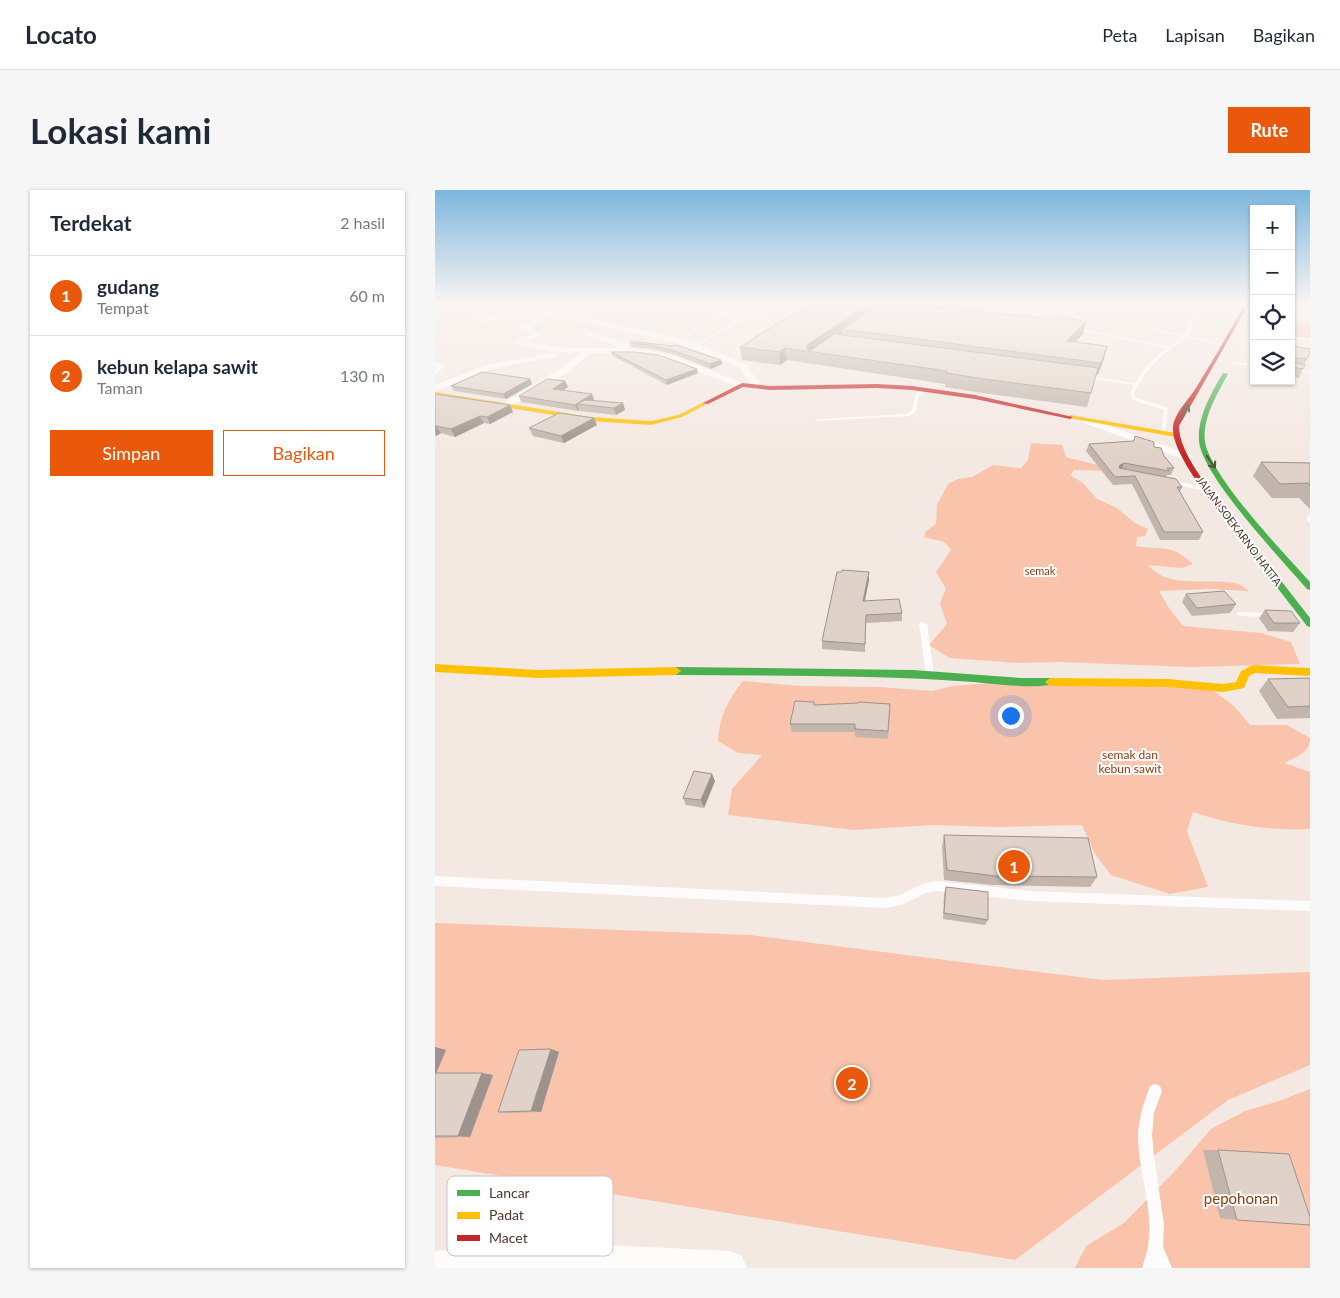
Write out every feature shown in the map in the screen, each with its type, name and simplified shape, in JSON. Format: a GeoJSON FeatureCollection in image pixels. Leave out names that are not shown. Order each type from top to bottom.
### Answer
{"type":"FeatureCollection","features":[{"type":"Feature","properties":{"kind":"main road"},"geometry":{"type":"LineString","coordinates":[[435,394],[591,420],[651,423],[680,416],[742,385],[757,387],[877,386],[926,389],[975,397],[1088,420],[1176,435],[1178,423],[1221,352]]}},
{"type":"Feature","properties":{"kind":"main road","name":"JALAN SOEKARNO HATTA"},"geometry":{"type":"LineString","coordinates":[[1234,358],[1215,391],[1202,432],[1202,444],[1206,454],[1230,490],[1310,587]]}},
{"type":"Feature","properties":{"kind":"main road","name":"JALAN SOEKARNO HATTA"},"geometry":{"type":"LineString","coordinates":[[1176,435],[1207,489],[1302,618]]}},
{"type":"Feature","properties":{"kind":"main road"},"geometry":{"type":"LineString","coordinates":[[435,668],[538,674],[736,671],[930,676],[1021,682],[1186,684],[1223,688],[1241,685],[1245,674],[1253,669],[1310,672]]}},
{"type":"Feature","properties":{"kind":"street"},"geometry":{"type":"LineString","coordinates":[[435,388],[504,363],[575,352]]}},
{"type":"Feature","properties":{"kind":"street"},"geometry":{"type":"LineString","coordinates":[[503,406],[565,370],[583,352]]}},
{"type":"Feature","properties":{"kind":"street"},"geometry":{"type":"LineString","coordinates":[[643,352],[668,356],[718,378],[742,385]]}},
{"type":"Feature","properties":{"kind":"street"},"geometry":{"type":"LineString","coordinates":[[710,352],[743,366],[757,387]]}},
{"type":"Feature","properties":{"kind":"street"},"geometry":{"type":"LineString","coordinates":[[435,364],[442,366],[435,372]]}},
{"type":"Feature","properties":{"kind":"street"},"geometry":{"type":"LineString","coordinates":[[1088,420],[1187,457]]}},
{"type":"Feature","properties":{"kind":"street"},"geometry":{"type":"LineString","coordinates":[[438,1268],[542,1259],[730,1268]]}},
{"type":"Feature","properties":{"kind":"lane"},"geometry":{"type":"LineString","coordinates":[[1163,352],[1141,374],[1132,394],[1135,399],[1167,410],[1163,433]]}},
{"type":"Feature","properties":{"kind":"lane"},"geometry":{"type":"LineString","coordinates":[[1234,358],[1250,364]]}},
{"type":"Feature","properties":{"kind":"lane"},"geometry":{"type":"LineString","coordinates":[[1295,370],[1310,372]]}},
{"type":"Feature","properties":{"kind":"lane"},"geometry":{"type":"LineString","coordinates":[[1077,376],[1136,384]]}},
{"type":"Feature","properties":{"kind":"lane"},"geometry":{"type":"LineString","coordinates":[[817,420],[908,415],[914,411],[917,395],[926,389]]}},
{"type":"Feature","properties":{"kind":"lane"},"geometry":{"type":"LineString","coordinates":[[1163,481],[1207,489]]}},
{"type":"Feature","properties":{"kind":"lane"},"geometry":{"type":"LineString","coordinates":[[1240,614],[1285,615]]}},
{"type":"Feature","properties":{"kind":"lane"},"geometry":{"type":"LineString","coordinates":[[923,624],[930,676]]}},
{"type":"Feature","properties":{"kind":"lane"},"geometry":{"type":"LineString","coordinates":[[435,881],[884,903],[901,900],[925,888],[936,886],[1029,896],[1310,906]]}},
{"type":"Feature","properties":{"kind":"lane"},"geometry":{"type":"LineString","coordinates":[[1155,1091],[1148,1110],[1145,1142],[1155,1204],[1157,1251],[1164,1268]]}},
{"type":"Feature","properties":{"kind":"lane"},"geometry":{"type":"LineString","coordinates":[[1151,1268],[1157,1251]]}},
{"type":"Feature","properties":{"kind":"green space","name":"semak"},"geometry":{"type":"Polygon","coordinates":[[[1031,443],[1062,445],[1066,457],[1115,471],[1074,470],[1070,475],[1083,483],[1097,499],[1117,508],[1135,523],[1148,529],[1145,536],[1137,537],[1136,546],[1172,550],[1193,564],[1182,568],[1148,565],[1156,572],[1177,580],[1235,583],[1249,591],[1209,589],[1159,591],[1183,626],[1261,633],[1291,642],[1300,664],[1190,667],[1060,662],[1017,663],[950,658],[929,645],[947,624],[940,603],[946,589],[936,572],[951,550],[945,542],[924,537],[926,531],[936,524],[937,505],[948,484],[958,479],[972,477],[993,465],[1021,468],[1028,460],[1031,443]]]}},
{"type":"Feature","properties":{"kind":"green space","name":"semak dan kebun sawit"},"geometry":{"type":"Polygon","coordinates":[[[743,681],[800,686],[880,687],[932,691],[953,686],[990,683],[1205,685],[1233,705],[1250,725],[1287,725],[1310,738],[1305,751],[1284,763],[1310,772],[1310,829],[1280,829],[1251,826],[1193,812],[1187,831],[1208,887],[1170,894],[1111,875],[1095,854],[1082,825],[996,827],[933,825],[854,830],[728,815],[732,789],[762,755],[738,753],[718,741],[722,716],[743,681]]]}},
{"type":"Feature","properties":{"kind":"green space"},"geometry":{"type":"Polygon","coordinates":[[[435,923],[750,935],[1103,980],[1310,972],[1310,1065],[1228,1100],[1015,1260],[613,1194],[613,1176],[502,1176],[435,1165],[435,923]]]}},
{"type":"Feature","properties":{"kind":"green space","name":"pepohonan"},"geometry":{"type":"Polygon","coordinates":[[[1310,1089],[1310,1268],[1075,1268],[1086,1246],[1124,1223],[1175,1171],[1211,1129],[1245,1111],[1310,1089]]]}},
{"type":"Feature","properties":{"kind":"building"},"geometry":{"type":"Polygon","coordinates":[[[612,352],[659,355],[697,369],[666,380],[612,352]]]}},
{"type":"Feature","properties":{"kind":"building"},"geometry":{"type":"Polygon","coordinates":[[[679,352],[698,352],[721,360],[710,364],[679,352]]]}},
{"type":"Feature","properties":{"kind":"building"},"geometry":{"type":"Polygon","coordinates":[[[815,352],[977,352],[1098,368],[1091,393],[984,379],[946,373],[947,371],[815,352]]]}},
{"type":"Feature","properties":{"kind":"building"},"geometry":{"type":"Polygon","coordinates":[[[1019,352],[1105,352],[1100,363],[1019,352]]]}},
{"type":"Feature","properties":{"kind":"building"},"geometry":{"type":"Polygon","coordinates":[[[1295,352],[1310,352],[1307,359],[1296,358],[1295,352]]]}},
{"type":"Feature","properties":{"kind":"building"},"geometry":{"type":"Polygon","coordinates":[[[1295,363],[1305,365],[1303,369],[1295,368],[1295,363]]]}},
{"type":"Feature","properties":{"kind":"building"},"geometry":{"type":"Polygon","coordinates":[[[482,372],[530,379],[503,394],[451,386],[482,372]]]}},
{"type":"Feature","properties":{"kind":"building"},"geometry":{"type":"Polygon","coordinates":[[[547,379],[565,381],[553,389],[592,394],[575,405],[519,396],[547,379]]]}},
{"type":"Feature","properties":{"kind":"building"},"geometry":{"type":"Polygon","coordinates":[[[435,394],[510,405],[487,417],[480,416],[451,429],[435,427],[435,394]]]}},
{"type":"Feature","properties":{"kind":"building"},"geometry":{"type":"Polygon","coordinates":[[[585,400],[623,403],[614,408],[577,404],[585,400]]]}},
{"type":"Feature","properties":{"kind":"building"},"geometry":{"type":"Polygon","coordinates":[[[559,413],[594,418],[561,436],[529,428],[559,413]]]}},
{"type":"Feature","properties":{"kind":"building"},"geometry":{"type":"Polygon","coordinates":[[[1135,436],[1154,442],[1154,447],[1161,448],[1164,456],[1174,468],[1167,468],[1169,471],[1124,463],[1119,468],[1176,479],[1182,487],[1177,487],[1203,532],[1164,532],[1135,476],[1115,477],[1089,444],[1134,441],[1135,436]]]}},
{"type":"Feature","properties":{"kind":"building"},"geometry":{"type":"Polygon","coordinates":[[[1261,462],[1310,463],[1310,486],[1308,483],[1280,484],[1261,462]]]}},
{"type":"Feature","properties":{"kind":"building"},"geometry":{"type":"Polygon","coordinates":[[[842,570],[869,572],[863,601],[899,599],[902,613],[866,615],[865,644],[822,641],[837,572],[842,570]]]}},
{"type":"Feature","properties":{"kind":"building"},"geometry":{"type":"Polygon","coordinates":[[[1224,591],[1236,604],[1197,608],[1186,594],[1224,591]]]}},
{"type":"Feature","properties":{"kind":"building"},"geometry":{"type":"Polygon","coordinates":[[[1265,610],[1291,611],[1300,623],[1274,623],[1265,610]]]}},
{"type":"Feature","properties":{"kind":"building"},"geometry":{"type":"Polygon","coordinates":[[[1310,678],[1310,706],[1288,707],[1268,679],[1310,678]]]}},
{"type":"Feature","properties":{"kind":"building"},"geometry":{"type":"Polygon","coordinates":[[[795,701],[814,702],[814,705],[859,702],[890,704],[888,731],[855,729],[855,724],[790,724],[795,701]]]}},
{"type":"Feature","properties":{"kind":"building"},"geometry":{"type":"Polygon","coordinates":[[[694,771],[712,774],[701,800],[683,798],[694,771]]]}},
{"type":"Feature","properties":{"kind":"building"},"geometry":{"type":"Polygon","coordinates":[[[944,835],[1088,838],[1097,877],[996,876],[947,870],[944,835]]]}},
{"type":"Feature","properties":{"kind":"building"},"geometry":{"type":"Polygon","coordinates":[[[946,887],[988,892],[988,920],[944,913],[946,887]]]}},
{"type":"Feature","properties":{"kind":"building"},"geometry":{"type":"Polygon","coordinates":[[[551,1049],[531,1111],[498,1112],[519,1050],[551,1049]]]}},
{"type":"Feature","properties":{"kind":"building"},"geometry":{"type":"Polygon","coordinates":[[[435,1073],[482,1073],[458,1136],[435,1136],[435,1073]]]}},
{"type":"Feature","properties":{"kind":"building"},"geometry":{"type":"Polygon","coordinates":[[[1218,1150],[1289,1154],[1310,1217],[1310,1225],[1237,1220],[1218,1150]]]}},
{"type":"Feature","properties":{"kind":"traffic: fast"},"geometry":{"type":"LineString","coordinates":[[1225,374],[1205,416],[1203,425],[1202,443],[1207,457],[1232,495],[1310,587]]}},
{"type":"Feature","properties":{"kind":"traffic: fast"},"geometry":{"type":"LineString","coordinates":[[1223,512],[1310,624]]}},
{"type":"Feature","properties":{"kind":"traffic: fast"},"geometry":{"type":"LineString","coordinates":[[676,671],[913,674],[1020,682],[1050,682]]}},
{"type":"Feature","properties":{"kind":"traffic: slow"},"geometry":{"type":"LineString","coordinates":[[435,394],[591,419],[651,423],[680,416],[706,403]]}},
{"type":"Feature","properties":{"kind":"traffic: slow"},"geometry":{"type":"LineString","coordinates":[[1070,417],[1176,435]]}},
{"type":"Feature","properties":{"kind":"traffic: slow"},"geometry":{"type":"LineString","coordinates":[[435,668],[538,674],[676,671]]}},
{"type":"Feature","properties":{"kind":"traffic: slow"},"geometry":{"type":"LineString","coordinates":[[1050,682],[1168,683],[1223,688],[1240,685],[1245,674],[1253,669],[1310,672]]}},
{"type":"Feature","properties":{"kind":"traffic: jam"},"geometry":{"type":"LineString","coordinates":[[1220,352],[1180,417],[1176,429],[1188,461],[1223,512]]}},
{"type":"Feature","properties":{"kind":"traffic: jam"},"geometry":{"type":"LineString","coordinates":[[706,403],[742,385],[770,388],[877,386],[912,388],[975,397],[1070,417]]}},
{"type":"Feature","properties":{"kind":"place","name":"gudang"},"geometry":{"type":"Point","coordinates":[1014,866]}},
{"type":"Feature","properties":{"kind":"place","name":"kebun kelapa sawit"},"geometry":{"type":"Point","coordinates":[852,1083]}}]}
